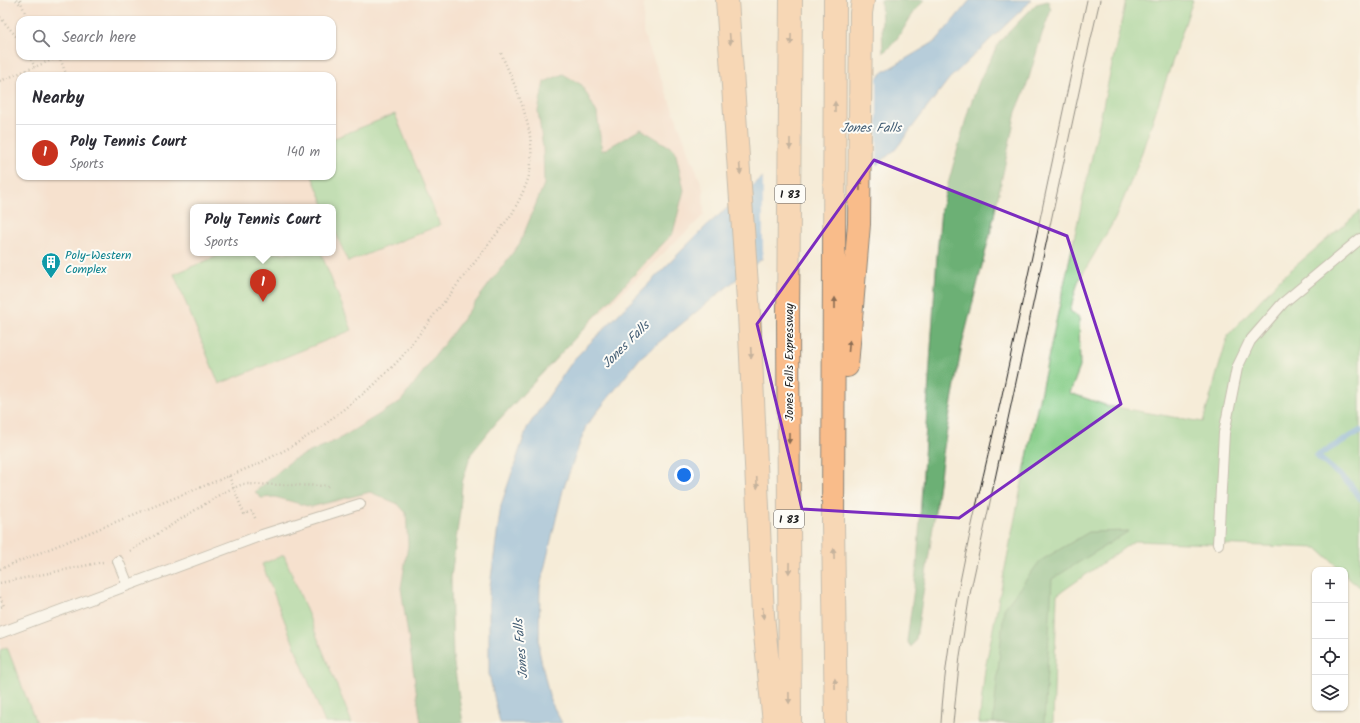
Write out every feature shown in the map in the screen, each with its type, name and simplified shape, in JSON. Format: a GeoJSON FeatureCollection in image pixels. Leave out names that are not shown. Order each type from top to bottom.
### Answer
{"type":"FeatureCollection","features":[{"type":"Feature","properties":{"kind":"highway"},"geometry":{"type":"LineString","coordinates":[[727,0],[750,314],[763,614],[774,723]]}},
{"type":"Feature","properties":{"kind":"highway","name":"Jones Falls Expressway"},"geometry":{"type":"LineString","coordinates":[[790,723],[789,282],[791,0]]}},
{"type":"Feature","properties":{"kind":"highway"},"geometry":{"type":"LineString","coordinates":[[835,0],[834,524],[836,723]]}},
{"type":"Feature","properties":{"kind":"highway"},"geometry":{"type":"LineString","coordinates":[[834,524],[859,224],[861,13],[863,0]]}},
{"type":"Feature","properties":{"kind":"lane"},"geometry":{"type":"LineString","coordinates":[[1218,544],[1224,433],[1237,368],[1250,341],[1283,302],[1360,239]]}},
{"type":"Feature","properties":{"kind":"lane"},"geometry":{"type":"LineString","coordinates":[[0,633],[262,535],[360,504]]}},
{"type":"Feature","properties":{"kind":"lane"},"geometry":{"type":"LineString","coordinates":[[118,561],[128,585]]}},
{"type":"Feature","properties":{"kind":"path"},"geometry":{"type":"LineString","coordinates":[[16,0],[23,6]]}},
{"type":"Feature","properties":{"kind":"path"},"geometry":{"type":"LineString","coordinates":[[20,0],[27,16]]}},
{"type":"Feature","properties":{"kind":"path"},"geometry":{"type":"LineString","coordinates":[[0,17],[16,36]]}},
{"type":"Feature","properties":{"kind":"path"},"geometry":{"type":"LineString","coordinates":[[0,569],[230,476],[295,445],[343,411],[374,385],[400,359],[512,214],[522,194],[530,172],[531,151],[527,125],[500,51]]}},
{"type":"Feature","properties":{"kind":"path"},"geometry":{"type":"LineString","coordinates":[[31,60],[35,67]]}},
{"type":"Feature","properties":{"kind":"path"},"geometry":{"type":"LineString","coordinates":[[22,72],[52,60]]}},
{"type":"Feature","properties":{"kind":"path"},"geometry":{"type":"LineString","coordinates":[[60,60],[65,72]]}},
{"type":"Feature","properties":{"kind":"path"},"geometry":{"type":"LineString","coordinates":[[0,81],[16,75]]}},
{"type":"Feature","properties":{"kind":"path"},"geometry":{"type":"LineString","coordinates":[[230,476],[244,514],[252,511],[253,514]]}},
{"type":"Feature","properties":{"kind":"path"},"geometry":{"type":"LineString","coordinates":[[128,552],[224,492],[242,484],[330,486]]}},
{"type":"Feature","properties":{"kind":"path"},"geometry":{"type":"LineString","coordinates":[[0,583],[105,561]]}},
{"type":"Feature","properties":{"kind":"path"},"geometry":{"type":"LineString","coordinates":[[0,597],[4,606],[0,607]]}},
{"type":"Feature","properties":{"kind":"highlighted area"},"geometry":{"type":"Polygon","coordinates":[[[874,160],[1067,236],[1121,404],[959,518],[802,509],[757,324],[874,160]]]}},
{"type":"Feature","properties":{"kind":"shaded area"},"geometry":{"type":"Polygon","coordinates":[[[0,0],[644,0],[643,32],[703,188],[704,215],[440,465],[451,723],[0,723],[0,0]]]}},
{"type":"Feature","properties":{"kind":"green space"},"geometry":{"type":"Polygon","coordinates":[[[881,0],[925,0],[919,6],[895,41],[883,53],[881,0]]]}},
{"type":"Feature","properties":{"kind":"green space"},"geometry":{"type":"Polygon","coordinates":[[[1126,0],[1193,0],[1137,167],[1115,219],[1078,282],[1070,311],[1079,317],[1080,367],[1070,393],[1108,406],[1203,422],[1228,335],[1279,280],[1360,211],[1360,588],[1348,577],[1348,567],[1338,567],[1317,548],[1134,541],[1057,595],[1053,723],[979,723],[985,669],[1032,432],[1126,0]]]}},
{"type":"Feature","properties":{"kind":"green space"},"geometry":{"type":"Polygon","coordinates":[[[1048,1],[1051,10],[1042,34],[1026,88],[1016,112],[991,230],[962,345],[944,447],[916,639],[911,647],[907,641],[917,565],[941,209],[969,108],[981,77],[1000,41],[1036,4],[1048,1]]]}},
{"type":"Feature","properties":{"kind":"green space"},"geometry":{"type":"Polygon","coordinates":[[[563,74],[582,85],[597,113],[602,151],[641,129],[675,150],[684,190],[673,233],[496,423],[471,454],[462,483],[460,511],[451,577],[453,657],[463,723],[421,723],[401,588],[408,545],[406,513],[398,504],[370,492],[311,507],[275,497],[261,498],[255,492],[292,460],[339,439],[401,401],[520,243],[544,184],[543,148],[538,111],[544,82],[563,74]]]}},
{"type":"Feature","properties":{"kind":"green space"},"geometry":{"type":"Polygon","coordinates":[[[395,114],[440,225],[348,262],[336,233],[336,204],[324,204],[314,180],[336,180],[336,137],[395,114]]]}},
{"type":"Feature","properties":{"kind":"green space"},"geometry":{"type":"Polygon","coordinates":[[[218,256],[322,256],[352,330],[219,384],[174,274],[218,256]]]}},
{"type":"Feature","properties":{"kind":"green space"},"geometry":{"type":"Polygon","coordinates":[[[1129,531],[1052,579],[1044,723],[993,723],[1004,609],[1040,561],[1089,532],[1129,531]]]}},
{"type":"Feature","properties":{"kind":"green space"},"geometry":{"type":"Polygon","coordinates":[[[284,555],[352,723],[325,723],[262,564],[284,555]]]}},
{"type":"Feature","properties":{"kind":"green space"},"geometry":{"type":"Polygon","coordinates":[[[7,647],[36,723],[0,723],[0,650],[7,647]]]}},
{"type":"Feature","properties":{"kind":"water","name":"Jones Falls"},"geometry":{"type":"Polygon","coordinates":[[[970,0],[1032,0],[949,79],[895,150],[641,357],[586,426],[563,490],[540,587],[539,650],[550,700],[562,723],[500,723],[489,674],[489,593],[501,505],[527,428],[574,359],[703,229],[885,71],[936,41],[970,0]]]}},
{"type":"Feature","properties":{"kind":"pier"},"geometry":{"type":"Polygon","coordinates":[[[877,76],[877,167],[763,260],[763,175],[877,76]]]}},
{"type":"Feature","properties":{"kind":"waterway"},"geometry":{"type":"LineString","coordinates":[[1360,431],[1317,456],[1350,484],[1360,499]]}},
{"type":"Feature","properties":{"kind":"tram line"},"geometry":{"type":"LineString","coordinates":[[941,723],[944,682],[965,558],[1013,346],[1087,0]]}},
{"type":"Feature","properties":{"kind":"tram line"},"geometry":{"type":"LineString","coordinates":[[953,723],[960,656],[970,594],[1100,0]]}},
{"type":"Feature","properties":{"kind":"place","name":"Poly-Western Complex"},"geometry":{"type":"Point","coordinates":[51,279]}},
{"type":"Feature","properties":{"kind":"place","name":"Poly Tennis Court"},"geometry":{"type":"Point","coordinates":[263,302]}}]}
